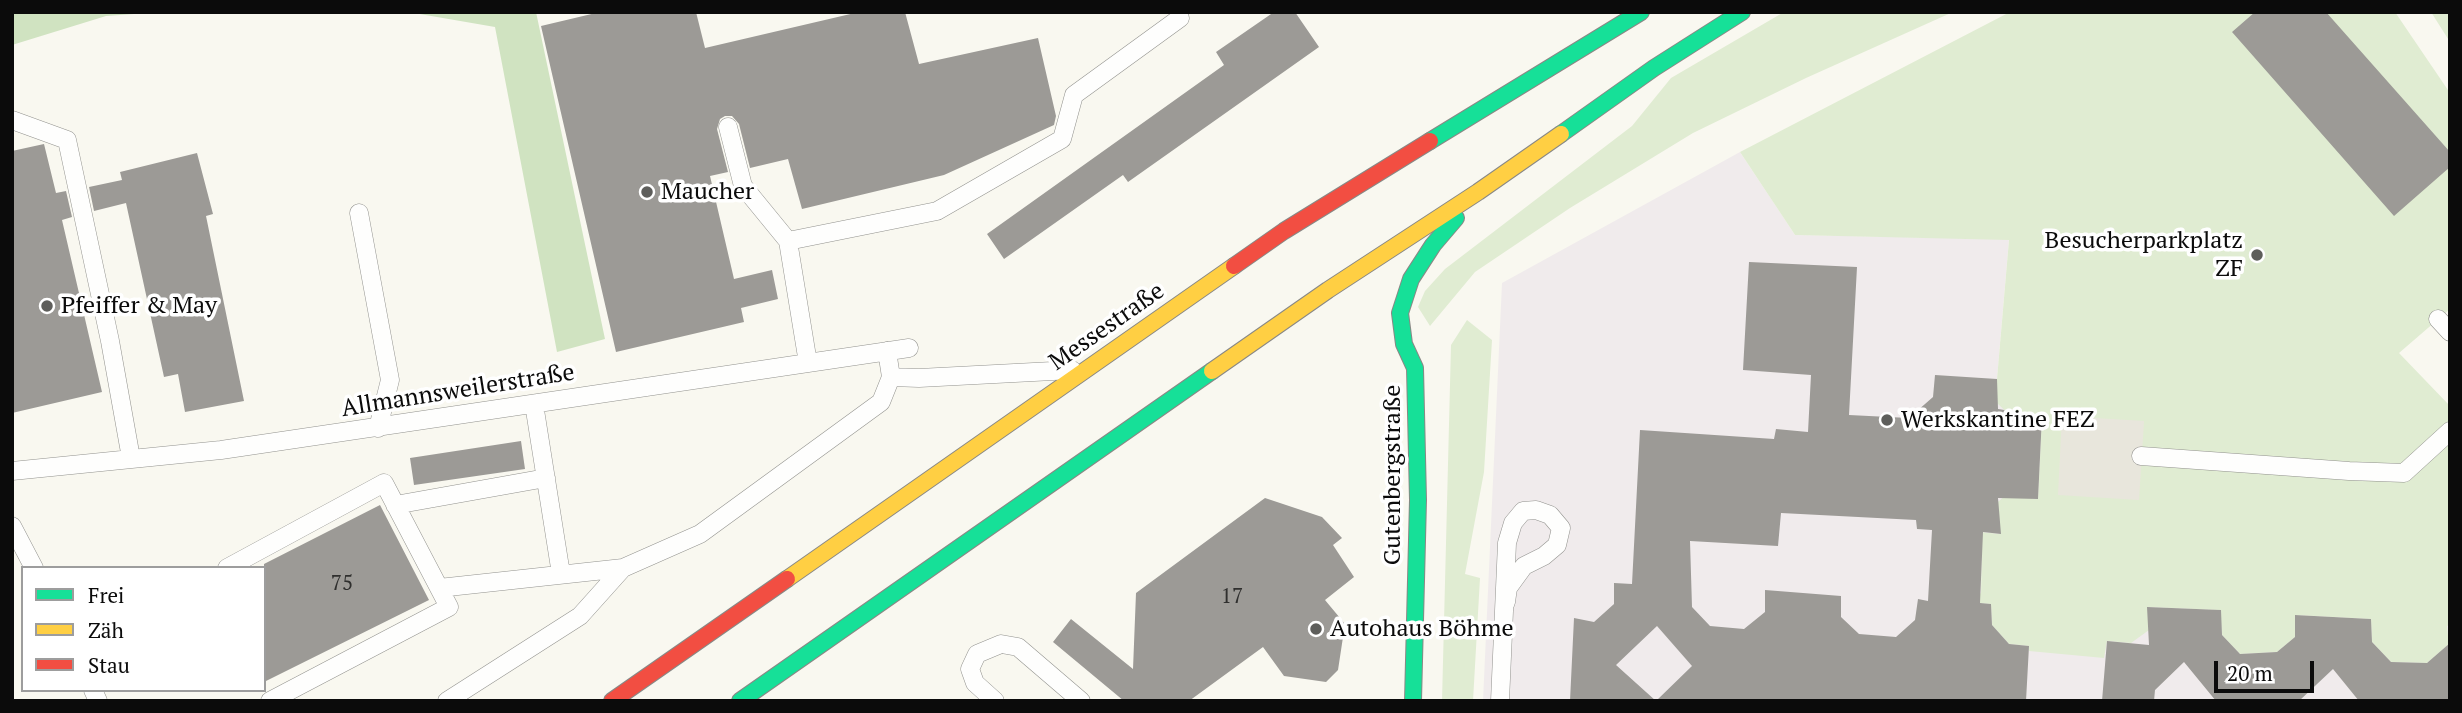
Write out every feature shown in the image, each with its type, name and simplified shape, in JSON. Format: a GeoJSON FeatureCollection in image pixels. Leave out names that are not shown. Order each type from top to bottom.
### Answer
{"type":"FeatureCollection","features":[{"type":"Feature","properties":{"kind":"street","name":"Messestraße"},"geometry":{"type":"LineString","coordinates":[[612,701],[1283,231],[1642,12]]}},
{"type":"Feature","properties":{"kind":"street"},"geometry":{"type":"LineString","coordinates":[[740,701],[1328,290],[1478,192],[1654,68],[1742,12]]}},
{"type":"Feature","properties":{"kind":"street","name":"Gutenbergstraße"},"geometry":{"type":"LineString","coordinates":[[1413,701],[1418,500],[1415,368],[1404,344],[1399,313],[1411,279],[1433,245],[1478,192]]}},
{"type":"Feature","properties":{"kind":"lane"},"geometry":{"type":"LineString","coordinates":[[788,241],[937,211],[1062,139],[1074,95],[1180,18]]}},
{"type":"Feature","properties":{"kind":"lane"},"geometry":{"type":"LineString","coordinates":[[12,120],[67,140],[110,341],[131,458]]}},
{"type":"Feature","properties":{"kind":"lane"},"geometry":{"type":"LineString","coordinates":[[728,127],[743,186],[788,241],[808,363]]}},
{"type":"Feature","properties":{"kind":"lane"},"geometry":{"type":"LineString","coordinates":[[359,213],[390,380],[377,428]]}},
{"type":"Feature","properties":{"kind":"lane","name":"Allmannsweilerstraße"},"geometry":{"type":"LineString","coordinates":[[12,471],[221,450],[909,348]]}},
{"type":"Feature","properties":{"kind":"lane"},"geometry":{"type":"LineString","coordinates":[[439,588],[623,568],[700,534],[881,402],[891,377],[887,351]]}},
{"type":"Feature","properties":{"kind":"lane"},"geometry":{"type":"LineString","coordinates":[[891,377],[919,379],[1086,369]]}},
{"type":"Feature","properties":{"kind":"lane"},"geometry":{"type":"LineString","coordinates":[[534,404],[561,574]]}},
{"type":"Feature","properties":{"kind":"lane"},"geometry":{"type":"LineString","coordinates":[[2141,456],[2404,473],[2450,431]]}},
{"type":"Feature","properties":{"kind":"lane"},"geometry":{"type":"LineString","coordinates":[[395,505],[546,478]]}},
{"type":"Feature","properties":{"kind":"lane"},"geometry":{"type":"LineString","coordinates":[[231,566],[384,483],[449,607],[270,701]]}},
{"type":"Feature","properties":{"kind":"lane"},"geometry":{"type":"LineString","coordinates":[[1500,701],[1507,543],[1513,523],[1522,511],[1536,510],[1550,515],[1560,528],[1557,545],[1545,556],[1524,566],[1508,588],[1506,602]]}},
{"type":"Feature","properties":{"kind":"lane"},"geometry":{"type":"LineString","coordinates":[[12,526],[33,566]]}},
{"type":"Feature","properties":{"kind":"lane"},"geometry":{"type":"LineString","coordinates":[[447,701],[580,616],[623,568]]}},
{"type":"Feature","properties":{"kind":"lane"},"geometry":{"type":"LineString","coordinates":[[995,701],[975,683],[970,669],[977,654],[1001,643],[1018,647],[1081,701]]}},
{"type":"Feature","properties":{"kind":"shaded area"},"geometry":{"type":"Polygon","coordinates":[[[1740,152],[1795,235],[2009,239],[1997,403],[2042,416],[2038,499],[2033,499],[2001,534],[1982,541],[1981,593],[1967,602],[1991,604],[2107,641],[2147,607],[2450,625],[2450,701],[1483,701],[1502,283],[1740,152]]]}},
{"type":"Feature","properties":{"kind":"shaded area"},"geometry":{"type":"Polygon","coordinates":[[[2062,416],[2144,421],[2139,500],[2058,495],[2062,416]]]}},
{"type":"Feature","properties":{"kind":"green space"},"geometry":{"type":"Polygon","coordinates":[[[12,12],[162,12],[106,16],[12,45],[12,12]]]}},
{"type":"Feature","properties":{"kind":"green space"},"geometry":{"type":"Polygon","coordinates":[[[408,12],[536,12],[605,339],[557,352],[495,27],[408,12]]]}},
{"type":"Feature","properties":{"kind":"green space"},"geometry":{"type":"Polygon","coordinates":[[[1784,12],[1953,12],[1806,78],[1693,133],[1570,208],[1475,272],[1430,326],[1418,307],[1425,291],[1445,269],[1632,126],[1671,78],[1784,12]]]}},
{"type":"Feature","properties":{"kind":"green space"},"geometry":{"type":"Polygon","coordinates":[[[2010,12],[2395,12],[2450,93],[2450,309],[2399,353],[2450,406],[2449,644],[2427,663],[2391,662],[2372,642],[2371,619],[2296,615],[2295,637],[2277,652],[2240,654],[2222,635],[2220,610],[2148,607],[2149,630],[2131,643],[2107,641],[2104,658],[2029,651],[2029,646],[2009,644],[1992,625],[1991,604],[1967,602],[1981,593],[1982,541],[1970,531],[2000,534],[1991,508],[2015,487],[2033,499],[2038,499],[2042,416],[2019,424],[1997,403],[2009,240],[1795,235],[1740,152],[2010,12]]]}},
{"type":"Feature","properties":{"kind":"green space"},"geometry":{"type":"Polygon","coordinates":[[[2431,12],[2450,12],[2450,42],[2431,12]]]}},
{"type":"Feature","properties":{"kind":"green space"},"geometry":{"type":"Polygon","coordinates":[[[1467,320],[1492,340],[1484,472],[1465,574],[1480,578],[1473,701],[1442,701],[1451,345],[1467,320]]]}},
{"type":"Feature","properties":{"kind":"building"},"geometry":{"type":"Polygon","coordinates":[[[600,12],[696,12],[705,48],[859,12],[905,12],[919,64],[1038,38],[1056,116],[1054,125],[944,175],[802,209],[788,159],[750,168],[739,124],[732,116],[725,116],[720,119],[717,129],[728,172],[710,176],[734,279],[772,270],[778,299],[741,308],[744,322],[616,352],[541,26],[600,12]]]}},
{"type":"Feature","properties":{"kind":"building"},"geometry":{"type":"Polygon","coordinates":[[[1274,12],[1295,12],[1319,47],[1128,182],[1123,175],[1004,259],[987,234],[1224,65],[1216,52],[1274,12]]]}},
{"type":"Feature","properties":{"kind":"building"},"geometry":{"type":"Polygon","coordinates":[[[2255,12],[2326,12],[2450,152],[2450,167],[2394,216],[2232,32],[2255,12]]]}},
{"type":"Feature","properties":{"kind":"building","name":"Pfeiffer & May"},"geometry":{"type":"Polygon","coordinates":[[[44,144],[56,193],[66,191],[72,217],[62,220],[102,392],[12,413],[12,151],[44,144]]]}},
{"type":"Feature","properties":{"kind":"building"},"geometry":{"type":"Polygon","coordinates":[[[197,153],[213,214],[206,216],[244,401],[185,412],[178,374],[164,377],[126,203],[94,211],[89,187],[122,180],[120,172],[197,153]]]}},
{"type":"Feature","properties":{"kind":"building"},"geometry":{"type":"Polygon","coordinates":[[[1749,262],[1857,267],[1849,415],[1909,418],[1933,397],[1935,375],[1997,379],[1998,409],[2042,416],[2038,499],[1998,498],[2001,534],[1983,532],[1980,603],[1991,604],[1992,625],[2009,644],[2029,646],[2026,701],[1656,701],[1570,701],[1574,618],[1594,622],[1614,604],[1614,583],[1632,584],[1640,430],[1774,439],[1776,429],[1808,432],[1811,375],[1743,370],[1749,262]],[[1781,513],[1778,546],[1690,541],[1692,607],[1710,626],[1744,629],[1765,612],[1765,590],[1841,596],[1841,617],[1859,634],[1896,637],[1915,620],[1918,599],[1928,601],[1932,530],[1917,529],[1916,520],[1781,513]],[[1657,626],[1616,665],[1656,701],[1692,666],[1657,626]]]}},
{"type":"Feature","properties":{"kind":"building"},"geometry":{"type":"Polygon","coordinates":[[[521,441],[525,469],[414,485],[410,458],[521,441]]]}},
{"type":"Feature","properties":{"kind":"building"},"geometry":{"type":"Polygon","coordinates":[[[1265,498],[1322,517],[1342,538],[1333,545],[1354,577],[1325,600],[1345,624],[1338,670],[1326,682],[1284,676],[1263,647],[1189,701],[1124,701],[1053,642],[1071,619],[1133,669],[1136,593],[1265,498]]]}},
{"type":"Feature","properties":{"kind":"building"},"geometry":{"type":"Polygon","coordinates":[[[380,505],[429,600],[266,681],[264,564],[380,505]]]}},
{"type":"Feature","properties":{"kind":"building"},"geometry":{"type":"Polygon","coordinates":[[[2147,607],[2221,610],[2222,635],[2240,654],[2277,652],[2295,637],[2295,615],[2371,619],[2372,642],[2391,662],[2427,663],[2450,643],[2450,701],[2359,701],[2333,669],[2299,701],[2216,701],[2184,662],[2155,690],[2154,701],[2102,701],[2107,641],[2149,645],[2147,607]]]}},
{"type":"Feature","properties":{"kind":"traffic: fast"},"geometry":{"type":"LineString","coordinates":[[1430,141],[1641,12]]}},
{"type":"Feature","properties":{"kind":"traffic: fast"},"geometry":{"type":"LineString","coordinates":[[1561,134],[1654,68],[1742,12]]}},
{"type":"Feature","properties":{"kind":"traffic: fast"},"geometry":{"type":"LineString","coordinates":[[1413,701],[1418,500],[1415,368],[1404,344],[1400,313],[1411,279],[1433,245],[1456,218]]}},
{"type":"Feature","properties":{"kind":"traffic: fast"},"geometry":{"type":"LineString","coordinates":[[740,701],[1212,371]]}},
{"type":"Feature","properties":{"kind":"traffic: slow"},"geometry":{"type":"LineString","coordinates":[[1212,371],[1561,134]]}},
{"type":"Feature","properties":{"kind":"traffic: slow"},"geometry":{"type":"LineString","coordinates":[[787,579],[1234,266]]}},
{"type":"Feature","properties":{"kind":"traffic: jam"},"geometry":{"type":"LineString","coordinates":[[1234,266],[1284,231],[1430,141]]}},
{"type":"Feature","properties":{"kind":"traffic: jam"},"geometry":{"type":"LineString","coordinates":[[612,701],[787,579]]}},
{"type":"Feature","properties":{"kind":"place","name":"Maucher"},"geometry":{"type":"Point","coordinates":[647,192]}},
{"type":"Feature","properties":{"kind":"place","name":"Besucherparkplatz ZF"},"geometry":{"type":"Point","coordinates":[2257,255]}},
{"type":"Feature","properties":{"kind":"place","name":"Pfeiffer & May"},"geometry":{"type":"Point","coordinates":[47,306]}},
{"type":"Feature","properties":{"kind":"place","name":"Werkskantine FEZ"},"geometry":{"type":"Point","coordinates":[1887,420]}},
{"type":"Feature","properties":{"kind":"place","name":"Autohaus Böhme"},"geometry":{"type":"Point","coordinates":[1316,629]}}]}
